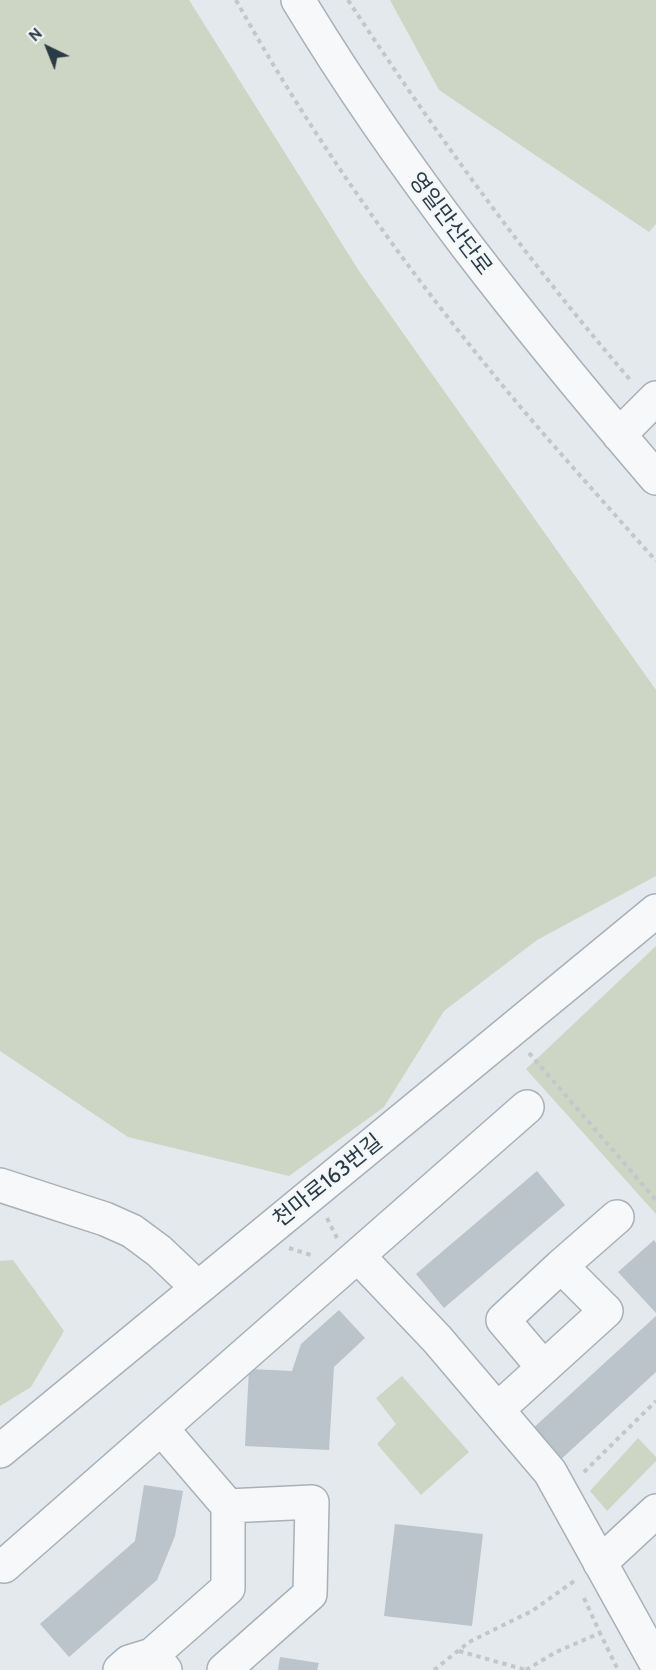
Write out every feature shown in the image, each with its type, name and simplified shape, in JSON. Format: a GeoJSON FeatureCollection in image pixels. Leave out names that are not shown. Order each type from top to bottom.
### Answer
{"type":"FeatureCollection","features":[{"type":"Feature","properties":{"kind":"street","name":"영일만산단로"},"geometry":{"type":"LineString","coordinates":[[298,0],[363,102],[467,249],[530,330],[656,478]]}},
{"type":"Feature","properties":{"kind":"street"},"geometry":{"type":"LineString","coordinates":[[619,435],[653,401]]}},
{"type":"Feature","properties":{"kind":"street","name":"천마로163번길"},"geometry":{"type":"LineString","coordinates":[[0,1451],[656,911]]}},
{"type":"Feature","properties":{"kind":"street"},"geometry":{"type":"LineString","coordinates":[[4,1566],[161,1428],[349,1250],[527,1107]]}},
{"type":"Feature","properties":{"kind":"street"},"geometry":{"type":"LineString","coordinates":[[0,1185],[105,1219],[132,1232],[159,1251],[197,1287]]}},
{"type":"Feature","properties":{"kind":"street"},"geometry":{"type":"LineString","coordinates":[[543,1367],[503,1320],[617,1216]]}},
{"type":"Feature","properties":{"kind":"street"},"geometry":{"type":"LineString","coordinates":[[349,1250],[498,1409],[550,1472],[563,1493],[588,1571],[656,1663]]}},
{"type":"Feature","properties":{"kind":"street"},"geometry":{"type":"LineString","coordinates":[[498,1409],[606,1311],[561,1266]]}},
{"type":"Feature","properties":{"kind":"street"},"geometry":{"type":"LineString","coordinates":[[120,1670],[129,1662],[159,1663],[228,1588],[228,1506],[161,1428]]}},
{"type":"Feature","properties":{"kind":"street"},"geometry":{"type":"LineString","coordinates":[[224,1670],[310,1594],[323,1502],[228,1506]]}},
{"type":"Feature","properties":{"kind":"street"},"geometry":{"type":"LineString","coordinates":[[588,1571],[656,1511]]}},
{"type":"Feature","properties":{"kind":"path"},"geometry":{"type":"LineString","coordinates":[[236,0],[280,79],[411,267],[498,380],[656,561]]}},
{"type":"Feature","properties":{"kind":"path"},"geometry":{"type":"LineString","coordinates":[[348,0],[486,202],[566,305],[653,401]]}},
{"type":"Feature","properties":{"kind":"path"},"geometry":{"type":"LineString","coordinates":[[511,1032],[656,1200]]}},
{"type":"Feature","properties":{"kind":"path"},"geometry":{"type":"LineString","coordinates":[[315,1191],[349,1250]]}},
{"type":"Feature","properties":{"kind":"path"},"geometry":{"type":"LineString","coordinates":[[257,1239],[322,1258]]}},
{"type":"Feature","properties":{"kind":"path"},"geometry":{"type":"LineString","coordinates":[[563,1493],[656,1401]]}},
{"type":"Feature","properties":{"kind":"path"},"geometry":{"type":"LineString","coordinates":[[434,1670],[469,1642],[532,1611],[588,1571],[600,1633],[618,1670]]}},
{"type":"Feature","properties":{"kind":"path"},"geometry":{"type":"LineString","coordinates":[[459,1651],[526,1670],[556,1652],[600,1633]]}},
{"type":"Feature","properties":{"kind":"green space"},"geometry":{"type":"Polygon","coordinates":[[[0,0],[189,0],[359,271],[656,690],[656,876],[537,940],[444,1011],[384,1107],[289,1176],[128,1137],[0,1051],[0,0]]]}},
{"type":"Feature","properties":{"kind":"green space"},"geometry":{"type":"Polygon","coordinates":[[[390,0],[656,0],[656,224],[649,232],[439,90],[390,0]]]}},
{"type":"Feature","properties":{"kind":"green space"},"geometry":{"type":"Polygon","coordinates":[[[656,946],[656,1214],[526,1069],[656,946]]]}},
{"type":"Feature","properties":{"kind":"green space"},"geometry":{"type":"Polygon","coordinates":[[[13,1260],[64,1331],[31,1387],[0,1406],[0,1261],[13,1260]]]}},
{"type":"Feature","properties":{"kind":"green space"},"geometry":{"type":"Polygon","coordinates":[[[402,1376],[469,1452],[421,1495],[377,1444],[396,1424],[376,1398],[402,1376]]]}},
{"type":"Feature","properties":{"kind":"green space"},"geometry":{"type":"Polygon","coordinates":[[[638,1438],[656,1457],[656,1461],[607,1511],[590,1491],[638,1438]]]}},
{"type":"Feature","properties":{"kind":"building"},"geometry":{"type":"Polygon","coordinates":[[[537,1171],[565,1205],[444,1308],[416,1274],[537,1171]]]}},
{"type":"Feature","properties":{"kind":"building"},"geometry":{"type":"Polygon","coordinates":[[[654,1240],[656,1243],[656,1313],[618,1272],[654,1240]]]}},
{"type":"Feature","properties":{"kind":"building"},"geometry":{"type":"Polygon","coordinates":[[[339,1310],[365,1338],[334,1367],[329,1450],[245,1446],[249,1369],[292,1371],[301,1344],[339,1310]]]}},
{"type":"Feature","properties":{"kind":"building"},"geometry":{"type":"Polygon","coordinates":[[[656,1316],[656,1372],[558,1462],[530,1431],[656,1316]]]}},
{"type":"Feature","properties":{"kind":"building"},"geometry":{"type":"Polygon","coordinates":[[[144,1485],[183,1491],[175,1536],[157,1580],[69,1657],[40,1624],[135,1541],[144,1485]]]}},
{"type":"Feature","properties":{"kind":"building"},"geometry":{"type":"Polygon","coordinates":[[[395,1524],[483,1534],[472,1626],[384,1616],[395,1524]]]}},
{"type":"Feature","properties":{"kind":"building"},"geometry":{"type":"Polygon","coordinates":[[[280,1657],[319,1663],[317,1670],[278,1670],[280,1657]]]}}]}
